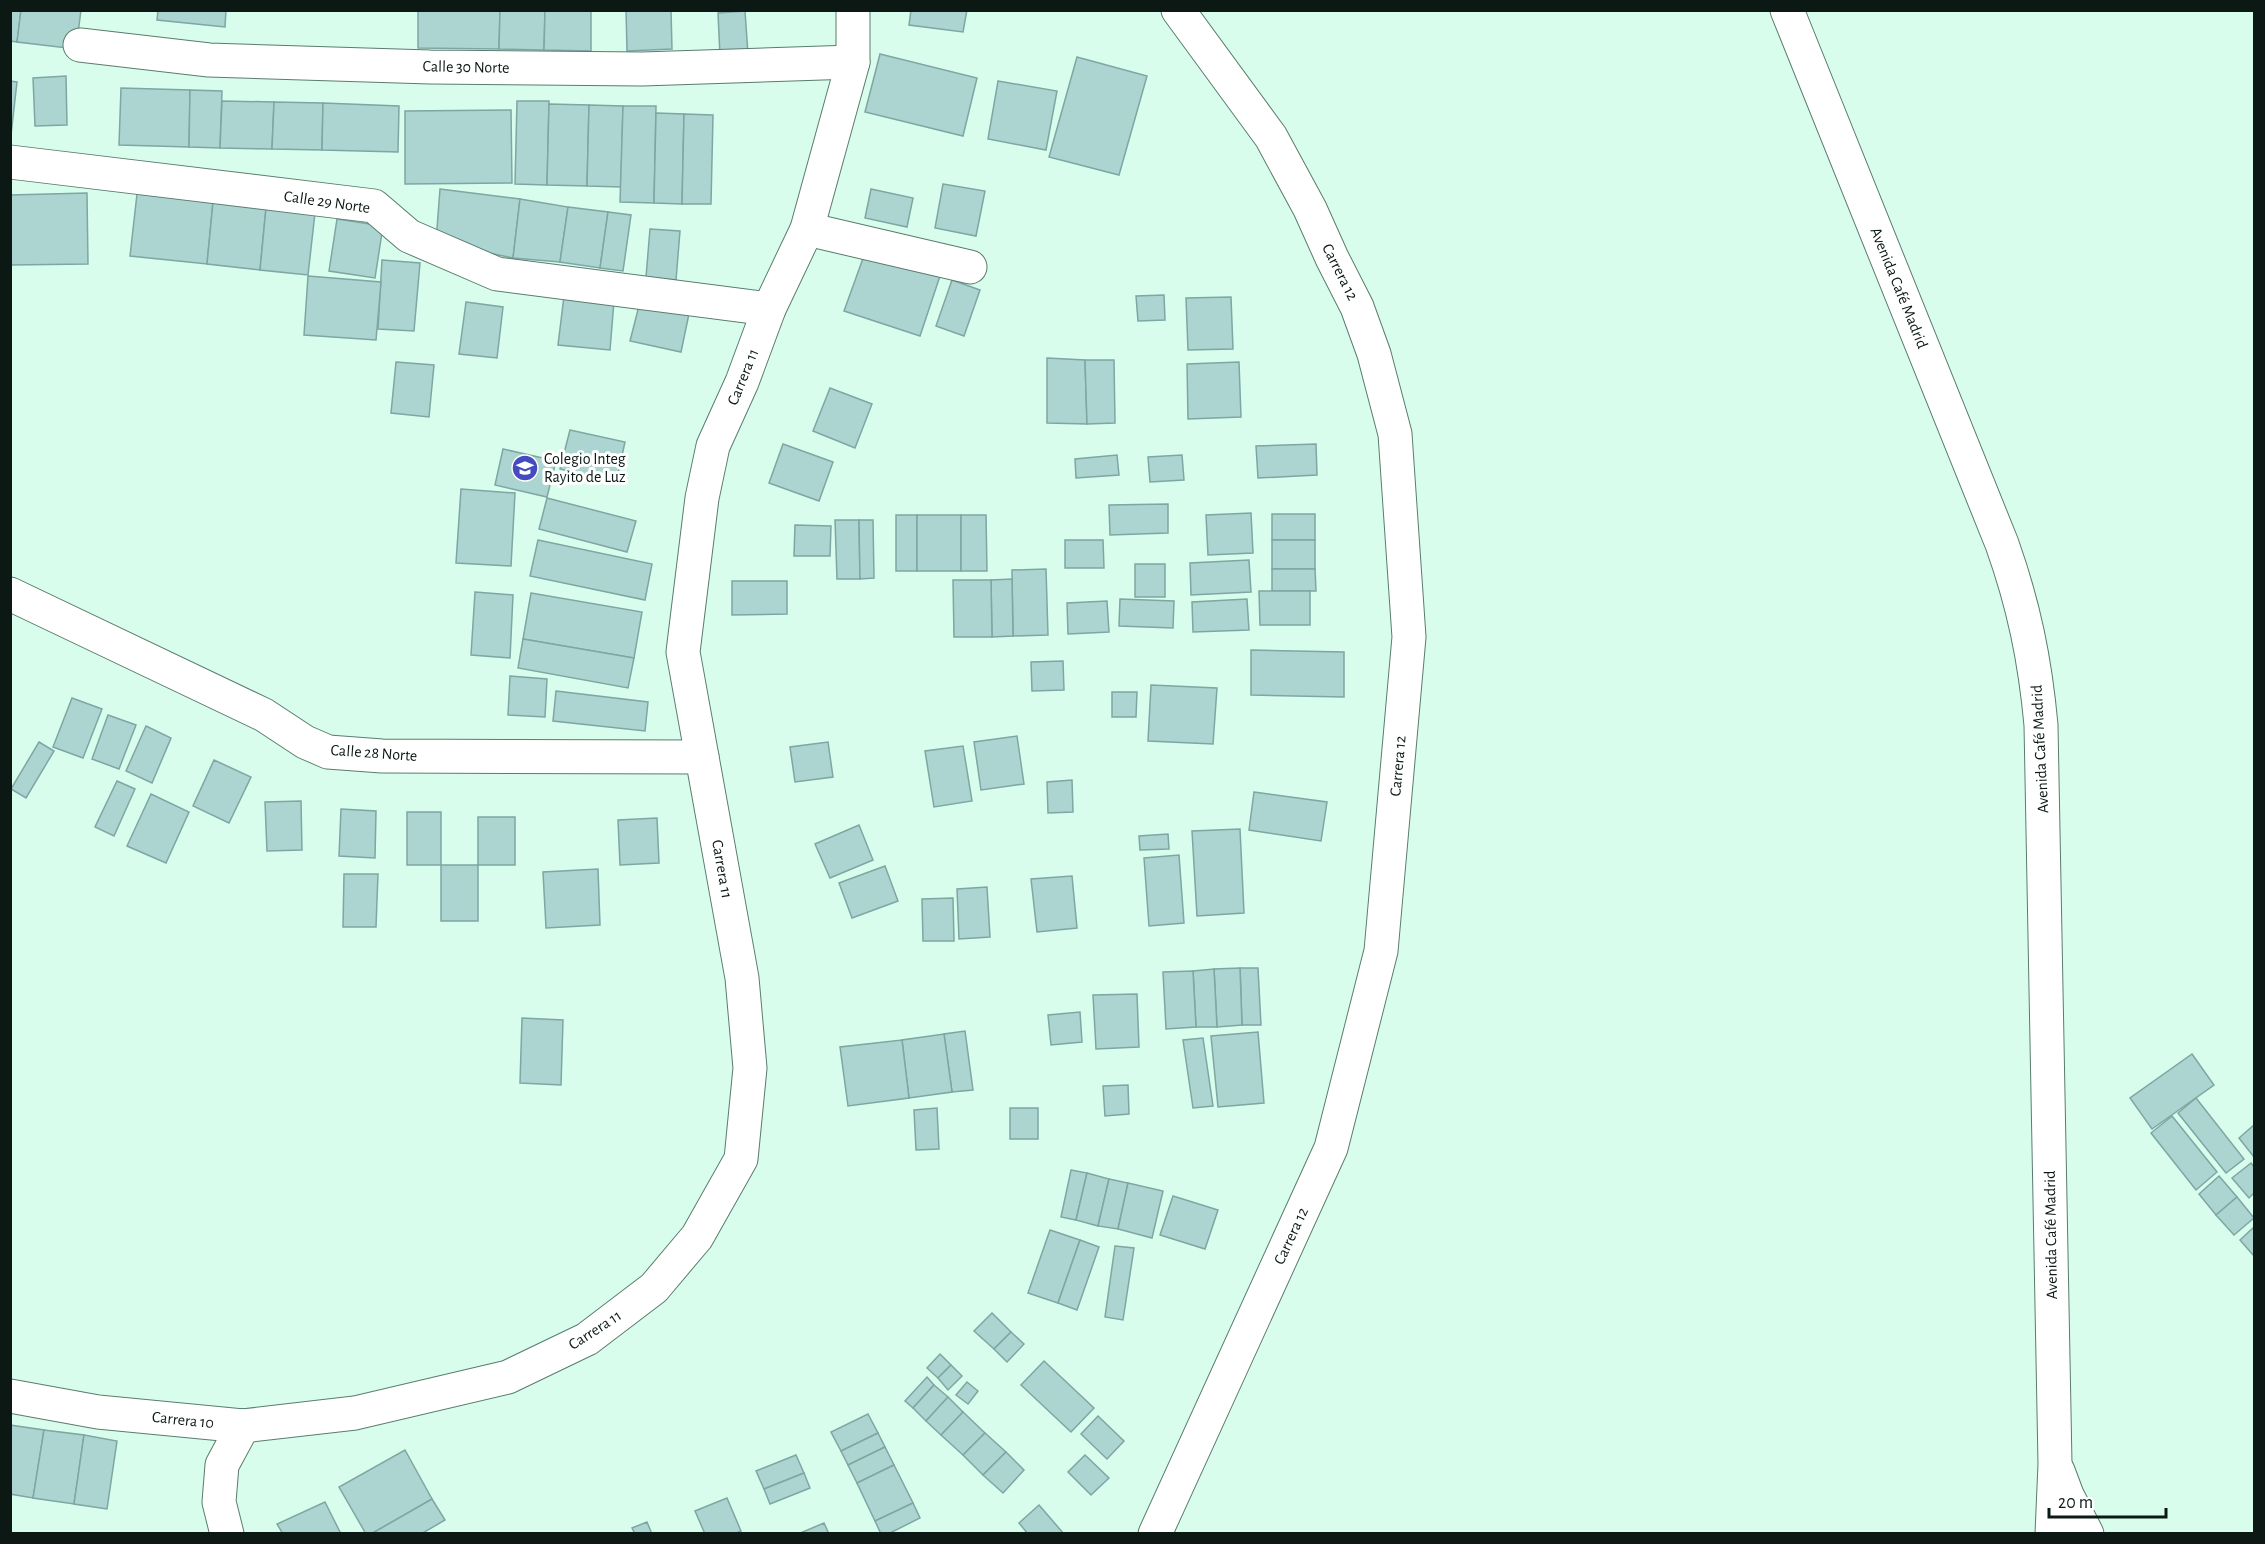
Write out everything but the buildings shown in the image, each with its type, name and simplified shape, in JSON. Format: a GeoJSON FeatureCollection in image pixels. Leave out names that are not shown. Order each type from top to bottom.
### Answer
{"type":"FeatureCollection","features":[{"type":"Feature","properties":{"kind":"street","name":"Carrera 11"},"geometry":{"type":"LineString","coordinates":[[243,1426],[355,1413],[508,1377],[587,1339],[654,1288],[697,1237],[741,1159],[750,1068],[742,978],[683,652],[702,498],[713,446],[742,382],[769,309],[807,229],[853,62],[854,10]]}},
{"type":"Feature","properties":{"kind":"street","name":"Carrera 12"},"geometry":{"type":"LineString","coordinates":[[1155,1533],[1331,1148],[1381,951],[1409,637],[1395,434],[1374,354],[1357,307],[1310,209],[1270,137],[1178,10]]}},
{"type":"Feature","properties":{"kind":"street","name":"Avenida Café Madrid"},"geometry":{"type":"LineString","coordinates":[[1787,10],[2002,544],[2019,592],[2031,643],[2041,725],[2055,1464],[2052,1533]]}},
{"type":"Feature","properties":{"kind":"street","name":"Calle 30 Norte"},"geometry":{"type":"LineString","coordinates":[[80,45],[209,60],[430,67],[642,69],[853,62]]}},
{"type":"Feature","properties":{"kind":"street","name":"Calle 29 Norte"},"geometry":{"type":"LineString","coordinates":[[10,162],[374,206],[409,236],[497,274],[769,309]]}},
{"type":"Feature","properties":{"kind":"street"},"geometry":{"type":"LineString","coordinates":[[807,229],[970,267]]}},
{"type":"Feature","properties":{"kind":"street","name":"Calle 28 Norte"},"geometry":{"type":"LineString","coordinates":[[10,594],[264,715],[305,742],[328,752],[382,756],[702,757]]}},
{"type":"Feature","properties":{"kind":"street","name":"Carrera 10"},"geometry":{"type":"LineString","coordinates":[[10,1396],[98,1412],[243,1426],[222,1465],[219,1502],[227,1533]]}},
{"type":"Feature","properties":{"kind":"street"},"geometry":{"type":"LineString","coordinates":[[2055,1464],[2067,1495],[2087,1533]]}},
{"type":"Feature","properties":{"kind":"place","name":"Colegio Integ Rayito de Luz"},"geometry":{"type":"Point","coordinates":[525,468]}}]}
